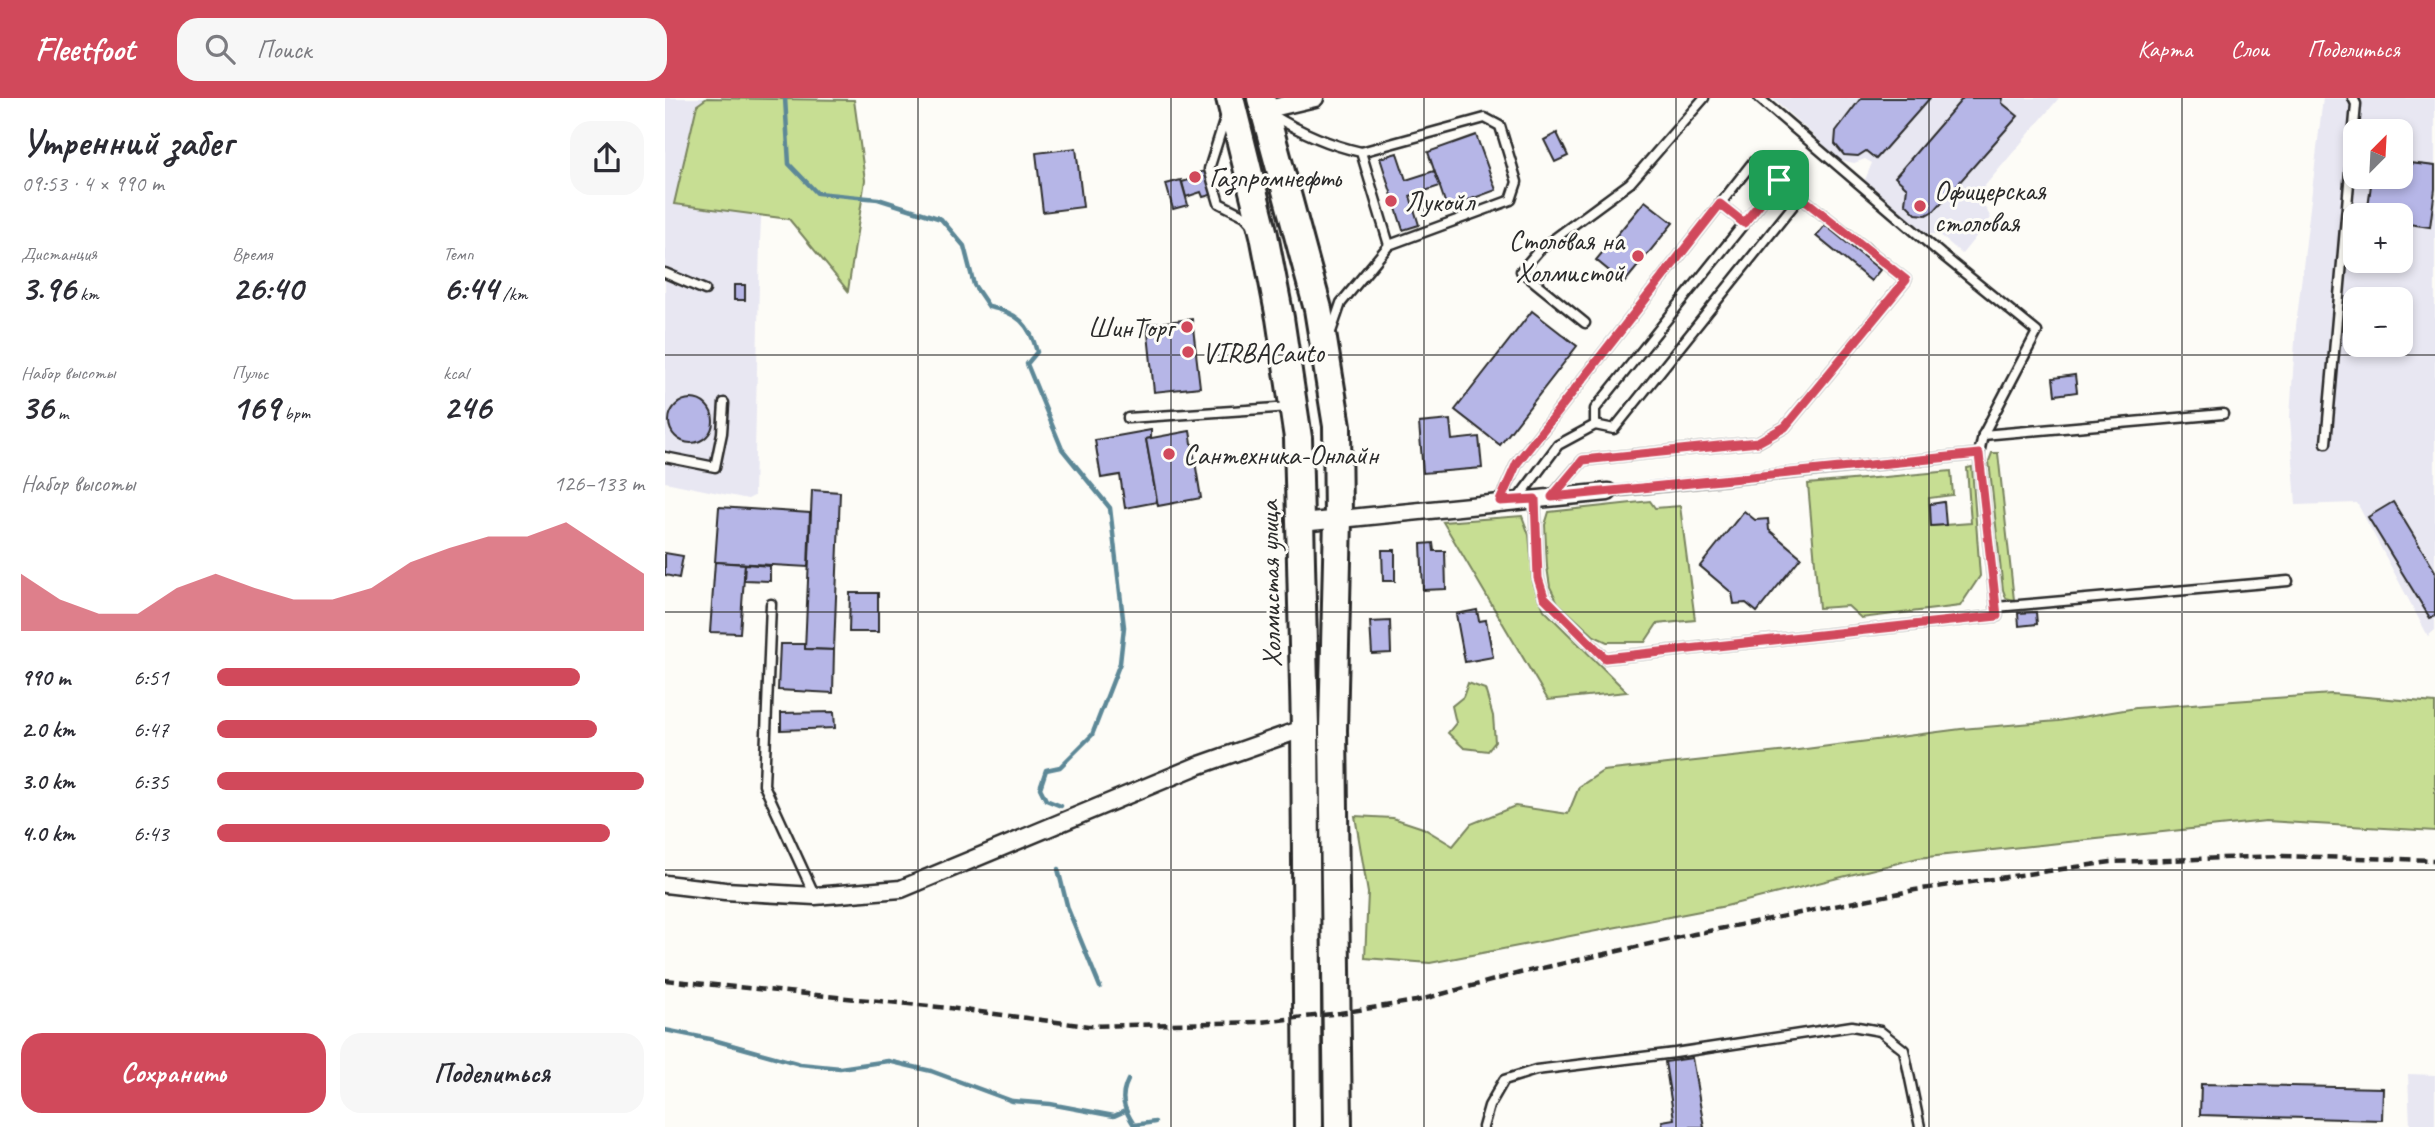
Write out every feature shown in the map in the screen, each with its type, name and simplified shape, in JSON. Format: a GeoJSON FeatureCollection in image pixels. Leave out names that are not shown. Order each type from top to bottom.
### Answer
{"type":"FeatureCollection","features":[{"type":"Feature","properties":{"kind":"highway","name":"Холмистая улица"},"geometry":{"type":"LineString","coordinates":[[1230,99],[1264,235],[1298,438],[1305,728],[1308,1127]]}},
{"type":"Feature","properties":{"kind":"highway"},"geometry":{"type":"LineString","coordinates":[[1263,104],[1318,309],[1337,426],[1338,518],[1333,730],[1339,1127]]}},
{"type":"Feature","properties":{"kind":"street"},"geometry":{"type":"LineString","coordinates":[[1263,104],[1315,98]]}},
{"type":"Feature","properties":{"kind":"street"},"geometry":{"type":"LineString","coordinates":[[1301,523],[1608,492]]}},
{"type":"Feature","properties":{"kind":"street"},"geometry":{"type":"LineString","coordinates":[[665,884],[725,891],[815,896],[901,889],[1197,766],[1305,728]]}},
{"type":"Feature","properties":{"kind":"lane"},"geometry":{"type":"LineString","coordinates":[[1585,323],[1521,271],[1539,250],[1630,183],[1704,98]]}},
{"type":"Feature","properties":{"kind":"lane"},"geometry":{"type":"LineString","coordinates":[[1595,425],[1595,408],[1779,180],[1906,280],[1785,427],[1758,442],[1583,460],[1543,498],[1538,578],[1544,597],[1605,658],[1997,616],[1979,454],[1983,435],[2037,332],[1941,254],[1759,98]]}},
{"type":"Feature","properties":{"kind":"lane"},"geometry":{"type":"LineString","coordinates":[[2326,443],[2356,104],[2353,98]]}},
{"type":"Feature","properties":{"kind":"lane"},"geometry":{"type":"LineString","coordinates":[[1230,99],[1209,169],[1219,203],[1245,216],[1264,235]]}},
{"type":"Feature","properties":{"kind":"lane"},"geometry":{"type":"LineString","coordinates":[[1263,104],[1290,126],[1336,147],[1361,152],[1485,118],[1500,126],[1517,182],[1511,200],[1389,245],[1341,303],[1325,348]]}},
{"type":"Feature","properties":{"kind":"lane"},"geometry":{"type":"LineString","coordinates":[[1361,152],[1389,245]]}},
{"type":"Feature","properties":{"kind":"lane"},"geometry":{"type":"LineString","coordinates":[[1509,500],[1517,463],[1753,162]]}},
{"type":"Feature","properties":{"kind":"lane"},"geometry":{"type":"LineString","coordinates":[[1509,500],[1558,444],[1595,425],[1614,429],[1800,197]]}},
{"type":"Feature","properties":{"kind":"lane"},"geometry":{"type":"LineString","coordinates":[[1720,204],[1744,223]]}},
{"type":"Feature","properties":{"kind":"lane"},"geometry":{"type":"LineString","coordinates":[[665,273],[705,289]]}},
{"type":"Feature","properties":{"kind":"lane"},"geometry":{"type":"LineString","coordinates":[[665,457],[715,467],[722,433],[724,403]]}},
{"type":"Feature","properties":{"kind":"lane"},"geometry":{"type":"LineString","coordinates":[[1129,418],[1294,407]]}},
{"type":"Feature","properties":{"kind":"lane"},"geometry":{"type":"LineString","coordinates":[[1983,435],[2223,414]]}},
{"type":"Feature","properties":{"kind":"lane"},"geometry":{"type":"LineString","coordinates":[[1608,492],[1979,454]]}},
{"type":"Feature","properties":{"kind":"lane"},"geometry":{"type":"LineString","coordinates":[[1996,607],[2288,581]]}},
{"type":"Feature","properties":{"kind":"lane"},"geometry":{"type":"LineString","coordinates":[[771,604],[764,785],[815,896]]}},
{"type":"Feature","properties":{"kind":"lane"},"geometry":{"type":"LineString","coordinates":[[1483,1127],[1489,1106],[1504,1080],[1536,1070],[1675,1053],[1852,1026],[1880,1031],[1904,1050],[1920,1127]]}},
{"type":"Feature","properties":{"kind":"shaded area"},"geometry":{"type":"Polygon","coordinates":[[[665,98],[767,98],[760,241],[754,496],[748,499],[665,482],[665,98]]]}},
{"type":"Feature","properties":{"kind":"shaded area"},"geometry":{"type":"Polygon","coordinates":[[[1772,98],[2059,98],[1978,194],[1991,218],[1962,254],[1939,234],[1928,234],[1865,180],[1872,163],[1865,159],[1854,163],[1841,160],[1772,98]]]}},
{"type":"Feature","properties":{"kind":"shaded area"},"geometry":{"type":"Polygon","coordinates":[[[2323,98],[2435,98],[2435,630],[2428,636],[2357,503],[2296,505],[2290,417],[2296,326],[2323,98]]]}},
{"type":"Feature","properties":{"kind":"shaded area"},"geometry":{"type":"Polygon","coordinates":[[[2408,1074],[2435,1075],[2435,1127],[2410,1127],[2408,1074]]]}},
{"type":"Feature","properties":{"kind":"green space"},"geometry":{"type":"Polygon","coordinates":[[[707,98],[854,100],[865,180],[848,291],[789,219],[674,204],[697,105],[707,98]]]}},
{"type":"Feature","properties":{"kind":"green space"},"geometry":{"type":"Polygon","coordinates":[[[1992,453],[1998,453],[2014,600],[2006,598],[2003,590],[1989,461],[1992,453]]]}},
{"type":"Feature","properties":{"kind":"green space"},"geometry":{"type":"Polygon","coordinates":[[[1972,467],[1980,576],[1960,606],[1861,618],[1848,606],[1819,608],[1808,484],[1951,471],[1953,495],[1929,498],[1931,526],[1971,523],[1967,468],[1972,467]]]}},
{"type":"Feature","properties":{"kind":"green space"},"geometry":{"type":"Polygon","coordinates":[[[1650,501],[1655,508],[1680,506],[1695,620],[1657,624],[1645,642],[1607,642],[1594,636],[1558,603],[1550,587],[1545,525],[1549,512],[1650,501]]]}},
{"type":"Feature","properties":{"kind":"green space"},"geometry":{"type":"Polygon","coordinates":[[[1522,516],[1529,535],[1534,584],[1544,610],[1627,692],[1548,700],[1443,522],[1522,516]]]}},
{"type":"Feature","properties":{"kind":"green space"},"geometry":{"type":"Polygon","coordinates":[[[1468,683],[1485,689],[1493,716],[1495,742],[1488,751],[1464,748],[1448,733],[1456,723],[1452,706],[1463,697],[1468,683]]]}},
{"type":"Feature","properties":{"kind":"green space"},"geometry":{"type":"Polygon","coordinates":[[[2332,694],[2435,703],[2435,831],[2266,821],[1918,858],[1726,906],[1430,963],[1365,958],[1368,893],[1355,816],[1393,818],[1423,828],[1453,846],[1471,824],[1515,806],[1568,814],[1579,787],[1603,771],[1961,729],[2058,721],[2136,708],[2332,694]]]}},
{"type":"Feature","properties":{"kind":"building"},"geometry":{"type":"Polygon","coordinates":[[[1861,98],[1930,98],[1876,159],[1866,151],[1858,156],[1844,155],[1835,144],[1836,131],[1861,98]]]}},
{"type":"Feature","properties":{"kind":"building"},"geometry":{"type":"Polygon","coordinates":[[[1963,98],[2003,98],[2002,103],[2018,116],[1935,210],[1926,215],[1916,214],[1905,203],[1907,188],[1895,177],[1963,98]]]}},
{"type":"Feature","properties":{"kind":"building"},"geometry":{"type":"Polygon","coordinates":[[[1557,133],[1568,156],[1555,162],[1544,140],[1557,133]]]}},
{"type":"Feature","properties":{"kind":"building"},"geometry":{"type":"Polygon","coordinates":[[[1476,135],[1496,190],[1447,208],[1428,152],[1476,135]]]}},
{"type":"Feature","properties":{"kind":"building"},"geometry":{"type":"Polygon","coordinates":[[[1076,148],[1083,207],[1043,212],[1036,153],[1076,148]]]}},
{"type":"Feature","properties":{"kind":"building"},"geometry":{"type":"Polygon","coordinates":[[[1397,153],[1406,180],[1434,171],[1440,186],[1410,196],[1419,225],[1403,230],[1380,158],[1397,153]]]}},
{"type":"Feature","properties":{"kind":"building"},"geometry":{"type":"Polygon","coordinates":[[[2413,163],[2435,166],[2430,227],[2413,225],[2413,203],[2369,203],[2370,189],[2413,189],[2413,163]]]}},
{"type":"Feature","properties":{"kind":"building"},"geometry":{"type":"Polygon","coordinates":[[[1211,169],[1218,193],[1203,197],[1201,192],[1186,197],[1182,182],[1211,169]]]}},
{"type":"Feature","properties":{"kind":"building"},"geometry":{"type":"Polygon","coordinates":[[[1181,180],[1188,205],[1173,209],[1166,184],[1181,180]]]}},
{"type":"Feature","properties":{"kind":"building"},"geometry":{"type":"Polygon","coordinates":[[[1645,201],[1673,223],[1624,283],[1596,260],[1645,201]]]}},
{"type":"Feature","properties":{"kind":"building"},"geometry":{"type":"Polygon","coordinates":[[[1825,225],[1880,270],[1871,281],[1816,236],[1825,225]]]}},
{"type":"Feature","properties":{"kind":"building"},"geometry":{"type":"Polygon","coordinates":[[[734,285],[745,285],[745,300],[734,300],[734,285]]]}},
{"type":"Feature","properties":{"kind":"building"},"geometry":{"type":"Polygon","coordinates":[[[1532,311],[1577,346],[1500,445],[1455,410],[1532,311]]]}},
{"type":"Feature","properties":{"kind":"building"},"geometry":{"type":"Polygon","coordinates":[[[1192,319],[1200,387],[1154,392],[1147,324],[1192,319]]]}},
{"type":"Feature","properties":{"kind":"building"},"geometry":{"type":"Polygon","coordinates":[[[2075,375],[2077,392],[2055,395],[2053,378],[2075,375]]]}},
{"type":"Feature","properties":{"kind":"building"},"geometry":{"type":"Polygon","coordinates":[[[691,399],[707,405],[713,421],[707,437],[691,443],[675,437],[669,421],[675,405],[691,399]]]}},
{"type":"Feature","properties":{"kind":"building"},"geometry":{"type":"Polygon","coordinates":[[[1450,420],[1452,440],[1479,437],[1482,468],[1423,473],[1419,423],[1450,420]]]}},
{"type":"Feature","properties":{"kind":"building"},"geometry":{"type":"Polygon","coordinates":[[[1151,430],[1151,438],[1146,439],[1157,502],[1125,508],[1120,475],[1101,478],[1095,440],[1151,430]]]}},
{"type":"Feature","properties":{"kind":"building"},"geometry":{"type":"Polygon","coordinates":[[[1190,431],[1201,498],[1158,506],[1146,439],[1190,431]]]}},
{"type":"Feature","properties":{"kind":"building"},"geometry":{"type":"Polygon","coordinates":[[[812,490],[840,492],[834,650],[805,649],[812,490]]]}},
{"type":"Feature","properties":{"kind":"building"},"geometry":{"type":"Polygon","coordinates":[[[1944,502],[1946,525],[1931,526],[1930,504],[1944,502]]]}},
{"type":"Feature","properties":{"kind":"building"},"geometry":{"type":"Polygon","coordinates":[[[2393,502],[2435,571],[2435,616],[2430,618],[2368,517],[2393,502]]]}},
{"type":"Feature","properties":{"kind":"building"},"geometry":{"type":"Polygon","coordinates":[[[719,507],[810,513],[808,567],[715,562],[719,507]]]}},
{"type":"Feature","properties":{"kind":"building"},"geometry":{"type":"Polygon","coordinates":[[[1744,511],[1755,520],[1768,519],[1769,530],[1801,557],[1757,612],[1746,603],[1734,604],[1732,593],[1700,566],[1744,511]]]}},
{"type":"Feature","properties":{"kind":"building"},"geometry":{"type":"Polygon","coordinates":[[[1433,543],[1434,551],[1445,551],[1446,589],[1423,590],[1421,544],[1433,543]]]}},
{"type":"Feature","properties":{"kind":"building"},"geometry":{"type":"Polygon","coordinates":[[[1382,550],[1395,550],[1395,581],[1383,581],[1382,550]]]}},
{"type":"Feature","properties":{"kind":"building"},"geometry":{"type":"Polygon","coordinates":[[[665,553],[683,556],[679,578],[665,575],[665,553]]]}},
{"type":"Feature","properties":{"kind":"building"},"geometry":{"type":"Polygon","coordinates":[[[715,562],[745,564],[740,633],[710,632],[715,562]]]}},
{"type":"Feature","properties":{"kind":"building"},"geometry":{"type":"Polygon","coordinates":[[[745,564],[770,566],[770,581],[744,580],[745,564]]]}},
{"type":"Feature","properties":{"kind":"building"},"geometry":{"type":"Polygon","coordinates":[[[850,593],[878,593],[878,632],[849,632],[850,593]]]}},
{"type":"Feature","properties":{"kind":"building"},"geometry":{"type":"Polygon","coordinates":[[[1477,610],[1479,621],[1486,620],[1493,657],[1465,662],[1456,614],[1477,610]]]}},
{"type":"Feature","properties":{"kind":"building"},"geometry":{"type":"Polygon","coordinates":[[[2036,612],[2037,624],[2019,626],[2018,613],[2036,612]]]}},
{"type":"Feature","properties":{"kind":"building"},"geometry":{"type":"Polygon","coordinates":[[[1390,621],[1391,653],[1372,654],[1370,622],[1390,621]]]}},
{"type":"Feature","properties":{"kind":"building"},"geometry":{"type":"Polygon","coordinates":[[[780,644],[805,644],[805,649],[834,650],[833,693],[778,690],[780,644]]]}},
{"type":"Feature","properties":{"kind":"building"},"geometry":{"type":"Polygon","coordinates":[[[834,712],[835,728],[781,730],[781,713],[834,712]]]}},
{"type":"Feature","properties":{"kind":"building"},"geometry":{"type":"Polygon","coordinates":[[[1692,1058],[1704,1127],[1663,1127],[1662,1121],[1674,1119],[1665,1062],[1692,1058]]]}},
{"type":"Feature","properties":{"kind":"building"},"geometry":{"type":"Polygon","coordinates":[[[2201,1084],[2383,1088],[2382,1120],[2200,1115],[2201,1084]]]}},
{"type":"Feature","properties":{"kind":"waterway"},"geometry":{"type":"LineString","coordinates":[[785,98],[789,164],[817,193],[878,199],[941,219],[964,246],[974,285],[989,307],[1015,316],[1030,334],[1037,352],[1027,364],[1062,449],[1110,508],[1124,627],[1120,663],[1092,735],[1060,767],[1046,770],[1040,788],[1046,800],[1061,806]]}},
{"type":"Feature","properties":{"kind":"waterway"},"geometry":{"type":"LineString","coordinates":[[1058,869],[1068,909],[1100,987]]}},
{"type":"Feature","properties":{"kind":"waterway"},"geometry":{"type":"LineString","coordinates":[[665,1030],[710,1039],[800,1064],[840,1068],[888,1061],[931,1071],[1012,1101],[1050,1104],[1114,1116],[1125,1111]]}},
{"type":"Feature","properties":{"kind":"waterway"},"geometry":{"type":"LineString","coordinates":[[1128,1080],[1124,1103],[1134,1125],[1155,1122]]}},
{"type":"Feature","properties":{"kind":"railway"},"geometry":{"type":"LineString","coordinates":[[665,980],[949,1008],[1088,1026],[1261,1022],[1416,1001],[1520,973],[1694,934],[1915,890],[2111,862],[2282,856],[2435,860]]}},
{"type":"Feature","properties":{"kind":"place","name":"Газпромнефть"},"geometry":{"type":"Point","coordinates":[1195,177]}},
{"type":"Feature","properties":{"kind":"place","name":"Лукойл"},"geometry":{"type":"Point","coordinates":[1391,201]}},
{"type":"Feature","properties":{"kind":"place","name":"Офицерская столовая"},"geometry":{"type":"Point","coordinates":[1920,206]}},
{"type":"Feature","properties":{"kind":"place","name":"Столовая на Холмистой"},"geometry":{"type":"Point","coordinates":[1638,256]}},
{"type":"Feature","properties":{"kind":"place","name":"ШинТорг"},"geometry":{"type":"Point","coordinates":[1187,327]}},
{"type":"Feature","properties":{"kind":"place","name":"VIRBACauto"},"geometry":{"type":"Point","coordinates":[1188,352]}},
{"type":"Feature","properties":{"kind":"place","name":"Сантехника-Онлайн"},"geometry":{"type":"Point","coordinates":[1169,454]}},
{"type":"Feature","properties":{"kind":"route"},"geometry":{"type":"LineString","coordinates":[[1779,180],[1906,280],[1785,427],[1758,442],[1583,460],[1552,497],[1979,454],[1997,616],[1605,658],[1544,597],[1538,578],[1535,499],[1500,501],[1517,463],[1720,204],[1744,223],[1779,180]]}}]}
